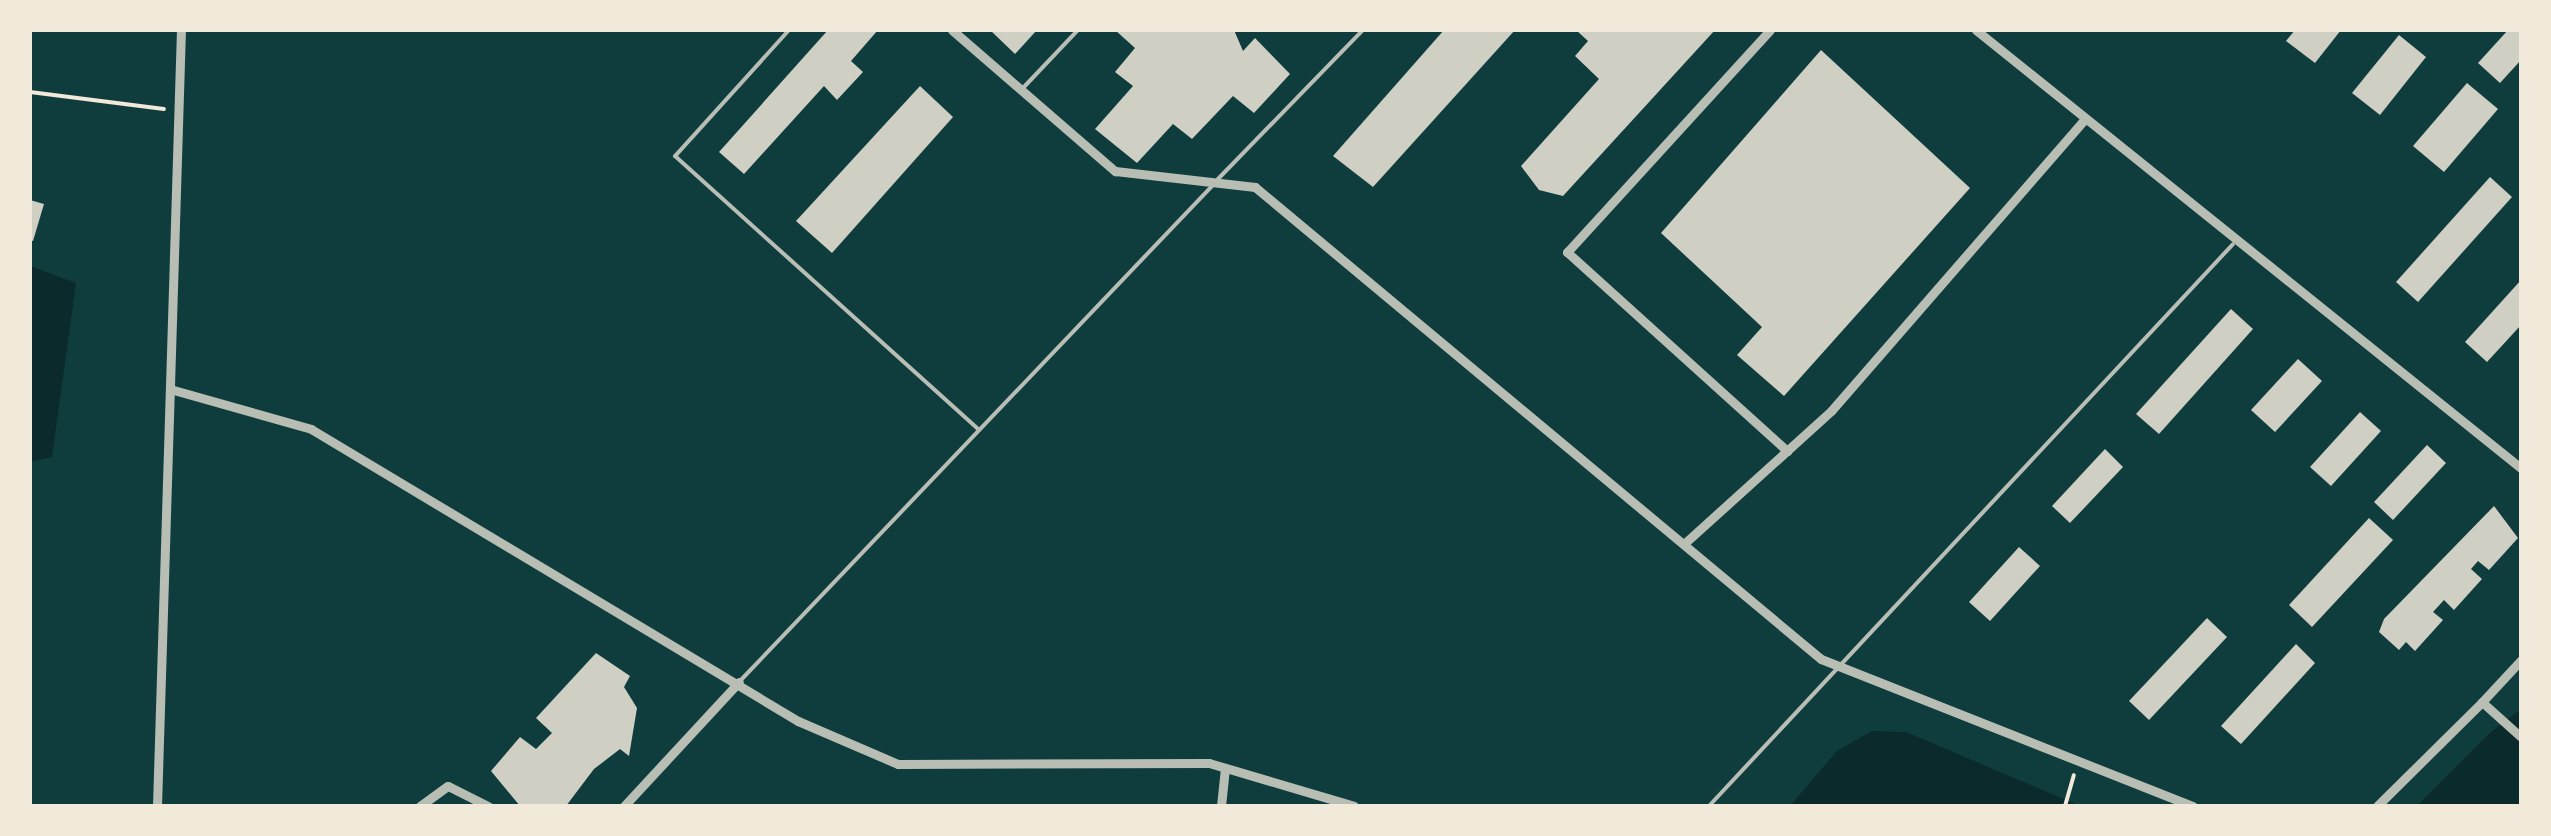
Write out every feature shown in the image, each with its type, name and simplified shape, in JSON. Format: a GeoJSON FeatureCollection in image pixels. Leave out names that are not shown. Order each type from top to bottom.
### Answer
{"type":"FeatureCollection","features":[{"type":"Feature","properties":{"kind":"street"},"geometry":{"type":"LineString","coordinates":[[157,806],[181,30]]}},
{"type":"Feature","properties":{"kind":"street"},"geometry":{"type":"LineString","coordinates":[[952,30],[1114,172],[1254,187],[1686,542],[1740,596],[1840,666],[2193,806]]}},
{"type":"Feature","properties":{"kind":"street"},"geometry":{"type":"LineString","coordinates":[[1770,30],[1567,252],[1787,451]]}},
{"type":"Feature","properties":{"kind":"street"},"geometry":{"type":"LineString","coordinates":[[1976,30],[2233,244],[2521,468]]}},
{"type":"Feature","properties":{"kind":"street"},"geometry":{"type":"LineString","coordinates":[[1686,542],[1787,451],[2083,121]]}},
{"type":"Feature","properties":{"kind":"street"},"geometry":{"type":"LineString","coordinates":[[170,389],[311,429],[739,682],[798,721],[898,764],[1225,768],[1354,806]]}},
{"type":"Feature","properties":{"kind":"street"},"geometry":{"type":"LineString","coordinates":[[2377,806],[2521,660]]}},
{"type":"Feature","properties":{"kind":"street"},"geometry":{"type":"LineString","coordinates":[[624,806],[739,682]]}},
{"type":"Feature","properties":{"kind":"street"},"geometry":{"type":"LineString","coordinates":[[2482,702],[2521,737]]}},
{"type":"Feature","properties":{"kind":"street"},"geometry":{"type":"LineString","coordinates":[[1221,806],[1225,768]]}},
{"type":"Feature","properties":{"kind":"street"},"geometry":{"type":"LineString","coordinates":[[420,806],[448,786],[488,806]]}},
{"type":"Feature","properties":{"kind":"lane"},"geometry":{"type":"LineString","coordinates":[[789,30],[675,156],[979,430]]}},
{"type":"Feature","properties":{"kind":"lane"},"geometry":{"type":"LineString","coordinates":[[1020,90],[1078,30]]}},
{"type":"Feature","properties":{"kind":"lane"},"geometry":{"type":"LineString","coordinates":[[739,682],[1363,30]]}},
{"type":"Feature","properties":{"kind":"lane"},"geometry":{"type":"LineString","coordinates":[[1709,806],[2233,244]]}},
{"type":"Feature","properties":{"kind":"path"},"geometry":{"type":"LineString","coordinates":[[30,92],[178,110]]}},
{"type":"Feature","properties":{"kind":"path"},"geometry":{"type":"LineString","coordinates":[[2065,806],[2079,761]]}},
{"type":"Feature","properties":{"kind":"water"},"geometry":{"type":"Polygon","coordinates":[[[30,266],[76,283],[52,457],[30,462],[30,266]]]}},
{"type":"Feature","properties":{"kind":"water"},"geometry":{"type":"Polygon","coordinates":[[[2521,709],[2521,806],[2417,806],[2490,733],[2521,709]]]}},
{"type":"Feature","properties":{"kind":"water"},"geometry":{"type":"Polygon","coordinates":[[[1872,731],[1906,732],[2080,806],[1790,806],[1837,751],[1872,731]]]}},
{"type":"Feature","properties":{"kind":"building"},"geometry":{"type":"Polygon","coordinates":[[[828,30],[878,30],[851,61],[863,72],[837,100],[824,86],[744,174],[719,152],[828,30]]]}},
{"type":"Feature","properties":{"kind":"building"},"geometry":{"type":"Polygon","coordinates":[[[990,30],[1037,30],[1015,54],[990,30]]]}},
{"type":"Feature","properties":{"kind":"building"},"geometry":{"type":"Polygon","coordinates":[[[1115,30],[1234,30],[1243,51],[1255,38],[1290,74],[1254,113],[1233,96],[1192,139],[1173,124],[1137,163],[1095,129],[1133,86],[1115,72],[1135,48],[1115,30]]]}},
{"type":"Feature","properties":{"kind":"building"},"geometry":{"type":"Polygon","coordinates":[[[1444,30],[1515,30],[1373,187],[1333,156],[1444,30]]]}},
{"type":"Feature","properties":{"kind":"building"},"geometry":{"type":"Polygon","coordinates":[[[1576,30],[1715,30],[1563,196],[1539,190],[1521,166],[1599,79],[1575,56],[1588,41],[1576,30]]]}},
{"type":"Feature","properties":{"kind":"building"},"geometry":{"type":"Polygon","coordinates":[[[2295,30],[2341,30],[2315,63],[2286,41],[2295,30]]]}},
{"type":"Feature","properties":{"kind":"building"},"geometry":{"type":"Polygon","coordinates":[[[2508,30],[2521,30],[2521,60],[2500,83],[2478,63],[2508,30]]]}},
{"type":"Feature","properties":{"kind":"building"},"geometry":{"type":"Polygon","coordinates":[[[2399,35],[2426,57],[2380,115],[2352,93],[2399,35]]]}},
{"type":"Feature","properties":{"kind":"building"},"geometry":{"type":"Polygon","coordinates":[[[1821,50],[1970,188],[1784,396],[1737,355],[1762,327],[1661,233],[1821,50]]]}},
{"type":"Feature","properties":{"kind":"building"},"geometry":{"type":"Polygon","coordinates":[[[2467,83],[2498,109],[2444,172],[2413,146],[2467,83]]]}},
{"type":"Feature","properties":{"kind":"building"},"geometry":{"type":"Polygon","coordinates":[[[920,86],[953,117],[832,253],[796,221],[920,86]]]}},
{"type":"Feature","properties":{"kind":"building"},"geometry":{"type":"Polygon","coordinates":[[[2490,177],[2512,197],[2418,302],[2396,282],[2490,177]]]}},
{"type":"Feature","properties":{"kind":"building"},"geometry":{"type":"Polygon","coordinates":[[[30,200],[44,204],[33,241],[30,240],[30,200]]]}},
{"type":"Feature","properties":{"kind":"building"},"geometry":{"type":"Polygon","coordinates":[[[2521,280],[2521,325],[2487,362],[2465,342],[2521,280]]]}},
{"type":"Feature","properties":{"kind":"building"},"geometry":{"type":"Polygon","coordinates":[[[2231,309],[2253,329],[2159,434],[2136,414],[2231,309]]]}},
{"type":"Feature","properties":{"kind":"building"},"geometry":{"type":"Polygon","coordinates":[[[2298,359],[2322,381],[2275,432],[2251,410],[2298,359]]]}},
{"type":"Feature","properties":{"kind":"building"},"geometry":{"type":"Polygon","coordinates":[[[2360,412],[2381,431],[2331,486],[2310,467],[2360,412]]]}},
{"type":"Feature","properties":{"kind":"building"},"geometry":{"type":"Polygon","coordinates":[[[2427,445],[2446,463],[2393,520],[2374,502],[2427,445]]]}},
{"type":"Feature","properties":{"kind":"building"},"geometry":{"type":"Polygon","coordinates":[[[2105,449],[2123,467],[2070,523],[2052,506],[2105,449]]]}},
{"type":"Feature","properties":{"kind":"building"},"geometry":{"type":"Polygon","coordinates":[[[2494,506],[2518,538],[2489,570],[2478,561],[2471,569],[2482,579],[2454,610],[2444,600],[2433,612],[2443,620],[2415,651],[2406,642],[2399,650],[2379,632],[2384,619],[2494,506]]]}},
{"type":"Feature","properties":{"kind":"building"},"geometry":{"type":"Polygon","coordinates":[[[2369,518],[2393,540],[2312,627],[2289,605],[2369,518]]]}},
{"type":"Feature","properties":{"kind":"building"},"geometry":{"type":"Polygon","coordinates":[[[2019,547],[2040,566],[1990,621],[1969,602],[2019,547]]]}},
{"type":"Feature","properties":{"kind":"building"},"geometry":{"type":"Polygon","coordinates":[[[2207,618],[2227,637],[2149,720],[2129,701],[2207,618]]]}},
{"type":"Feature","properties":{"kind":"building"},"geometry":{"type":"Polygon","coordinates":[[[2296,644],[2315,663],[2241,744],[2221,726],[2296,644]]]}},
{"type":"Feature","properties":{"kind":"building"},"geometry":{"type":"Polygon","coordinates":[[[596,653],[630,676],[624,687],[637,708],[629,756],[620,749],[594,769],[566,806],[520,806],[491,771],[520,737],[536,749],[552,733],[536,718],[596,653]]]}}]}
